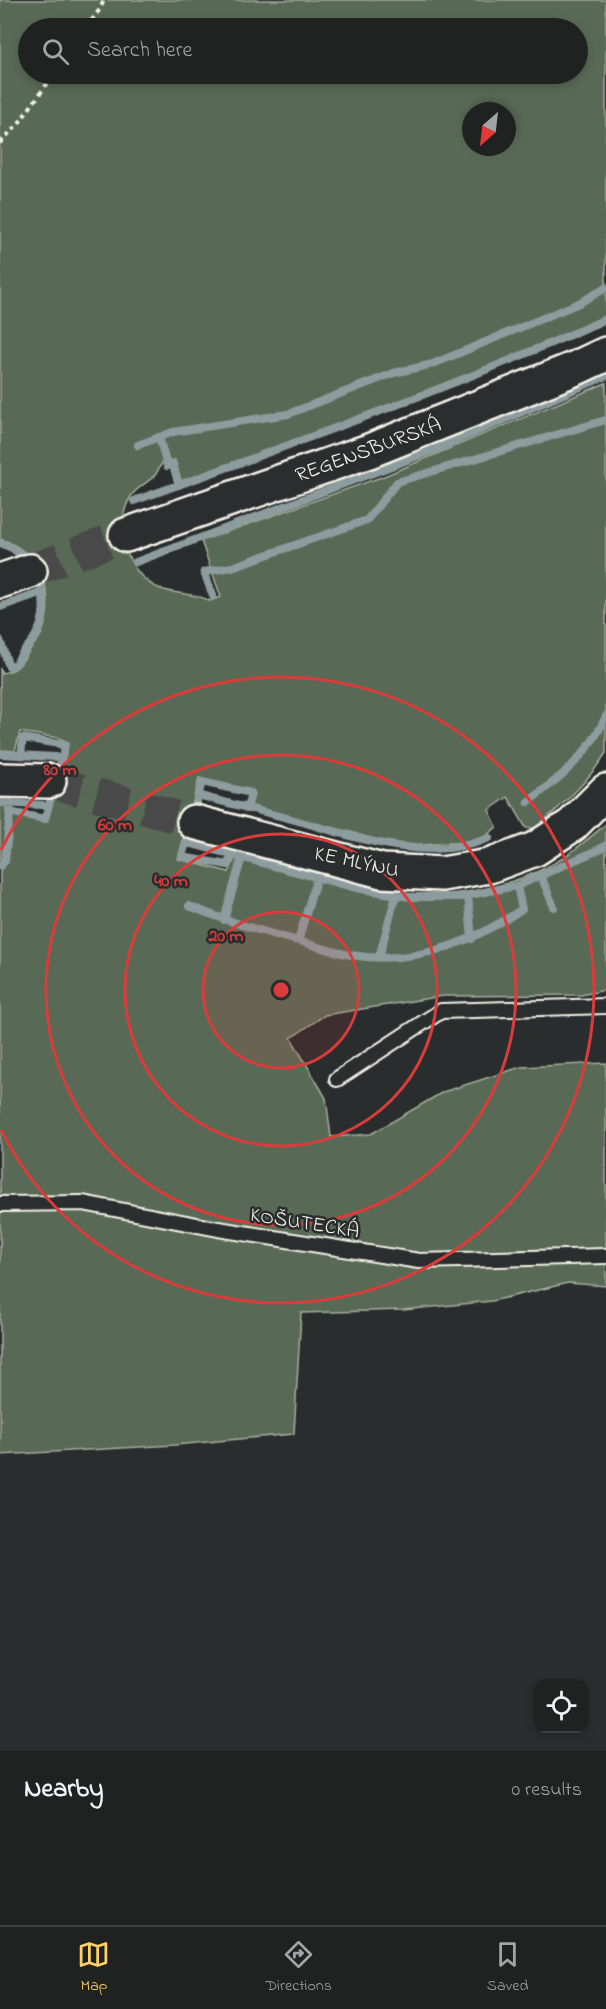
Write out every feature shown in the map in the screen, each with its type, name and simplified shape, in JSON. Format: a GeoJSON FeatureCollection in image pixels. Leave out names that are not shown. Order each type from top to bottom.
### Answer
{"type":"FeatureCollection","features":[{"type":"Feature","properties":{"kind":"main road","name":"REGENSBURSKÁ"},"geometry":{"type":"LineString","coordinates":[[126,535],[369,451],[606,354]]}},
{"type":"Feature","properties":{"kind":"main road"},"geometry":{"type":"LineString","coordinates":[[0,780],[49,781]]}},
{"type":"Feature","properties":{"kind":"main road","name":"KE MLÝNU"},"geometry":{"type":"LineString","coordinates":[[194,822],[382,871],[442,874],[489,866],[535,849],[572,825],[606,791]]}},
{"type":"Feature","properties":{"kind":"lane"},"geometry":{"type":"LineString","coordinates":[[337,1079],[441,1011],[606,1006]]}},
{"type":"Feature","properties":{"kind":"lane","name":"KOŠUTECKÁ"},"geometry":{"type":"LineString","coordinates":[[0,1204],[82,1203],[218,1229],[419,1261],[606,1256]]}},
{"type":"Feature","properties":{"kind":"path"},"geometry":{"type":"LineString","coordinates":[[93,18],[104,0]]}},
{"type":"Feature","properties":{"kind":"path"},"geometry":{"type":"LineString","coordinates":[[0,143],[19,123],[47,84]]}},
{"type":"Feature","properties":{"kind":"green space"},"geometry":{"type":"Polygon","coordinates":[[[0,0],[606,0],[606,316],[448,382],[181,481],[175,460],[163,462],[156,474],[132,495],[126,507],[123,535],[131,562],[149,583],[167,591],[198,596],[210,601],[221,597],[201,541],[384,476],[606,383],[606,753],[582,784],[535,828],[526,828],[508,797],[489,810],[497,827],[482,839],[423,845],[381,842],[351,832],[249,807],[253,792],[199,778],[178,859],[229,872],[238,851],[388,891],[407,894],[448,894],[490,887],[529,875],[563,858],[606,824],[606,990],[581,995],[443,996],[325,1015],[291,1038],[326,1098],[331,1137],[371,1134],[443,1092],[521,1067],[606,1063],[606,1286],[568,1283],[492,1301],[403,1310],[301,1313],[294,1434],[175,1445],[0,1455],[0,805],[6,805],[6,814],[46,822],[67,743],[59,738],[20,732],[15,751],[0,750],[0,668],[2,673],[8,672],[21,663],[41,635],[48,604],[42,576],[25,553],[0,539],[0,0]]]}},
{"type":"Feature","properties":{"kind":"waterway"},"geometry":{"type":"LineString","coordinates":[[138,445],[173,432],[288,414],[394,373],[433,364],[579,303],[606,288]]}},
{"type":"Feature","properties":{"kind":"waterway"},"geometry":{"type":"LineString","coordinates":[[134,501],[431,392],[606,319]]}},
{"type":"Feature","properties":{"kind":"waterway"},"geometry":{"type":"LineString","coordinates":[[136,562],[434,450],[606,376]]}},
{"type":"Feature","properties":{"kind":"waterway"},"geometry":{"type":"LineString","coordinates":[[213,596],[204,572],[232,567],[367,520],[397,482],[606,420]]}},
{"type":"Feature","properties":{"kind":"waterway"},"geometry":{"type":"LineString","coordinates":[[159,437],[167,466],[173,465],[179,485]]}},
{"type":"Feature","properties":{"kind":"waterway"},"geometry":{"type":"LineString","coordinates":[[0,543],[12,548],[30,563]]}},
{"type":"Feature","properties":{"kind":"waterway"},"geometry":{"type":"LineString","coordinates":[[0,640],[9,667],[17,663],[38,632],[44,609],[37,576]]}},
{"type":"Feature","properties":{"kind":"waterway"},"geometry":{"type":"LineString","coordinates":[[0,607],[40,593]]}},
{"type":"Feature","properties":{"kind":"waterway"},"geometry":{"type":"LineString","coordinates":[[528,802],[552,784],[583,754],[606,716]]}},
{"type":"Feature","properties":{"kind":"waterway"},"geometry":{"type":"LineString","coordinates":[[21,755],[23,738],[65,745],[57,776]]}},
{"type":"Feature","properties":{"kind":"waterway"},"geometry":{"type":"LineString","coordinates":[[0,754],[55,757]]}},
{"type":"Feature","properties":{"kind":"waterway"},"geometry":{"type":"LineString","coordinates":[[193,815],[202,782],[251,793],[247,809]]}},
{"type":"Feature","properties":{"kind":"waterway"},"geometry":{"type":"LineString","coordinates":[[9,812],[45,819],[54,787]]}},
{"type":"Feature","properties":{"kind":"waterway"},"geometry":{"type":"LineString","coordinates":[[201,796],[390,845],[440,849],[465,846],[489,838]]}},
{"type":"Feature","properties":{"kind":"waterway"},"geometry":{"type":"LineString","coordinates":[[0,803],[42,805]]}},
{"type":"Feature","properties":{"kind":"waterway"},"geometry":{"type":"LineString","coordinates":[[0,866],[5,861],[11,803]]}},
{"type":"Feature","properties":{"kind":"waterway"},"geometry":{"type":"LineString","coordinates":[[190,827],[182,857],[228,865],[231,854]]}},
{"type":"Feature","properties":{"kind":"waterway"},"geometry":{"type":"LineString","coordinates":[[188,843],[356,888],[410,897],[459,897],[517,886],[606,845]]}},
{"type":"Feature","properties":{"kind":"waterway"},"geometry":{"type":"LineString","coordinates":[[224,920],[242,857]]}},
{"type":"Feature","properties":{"kind":"waterway"},"geometry":{"type":"LineString","coordinates":[[541,876],[554,907]]}},
{"type":"Feature","properties":{"kind":"waterway"},"geometry":{"type":"LineString","coordinates":[[298,941],[317,877]]}},
{"type":"Feature","properties":{"kind":"waterway"},"geometry":{"type":"LineString","coordinates":[[189,906],[245,926],[332,951],[374,958],[397,957],[441,949],[503,921],[522,909],[517,886]]}},
{"type":"Feature","properties":{"kind":"waterway"},"geometry":{"type":"LineString","coordinates":[[379,957],[396,895]]}},
{"type":"Feature","properties":{"kind":"waterway"},"geometry":{"type":"LineString","coordinates":[[468,895],[472,939]]}},
{"type":"Feature","properties":{"kind":"tunnel"},"geometry":{"type":"LineString","coordinates":[[30,571],[126,535]]}},
{"type":"Feature","properties":{"kind":"tunnel"},"geometry":{"type":"LineString","coordinates":[[49,781],[194,822]]}}]}
